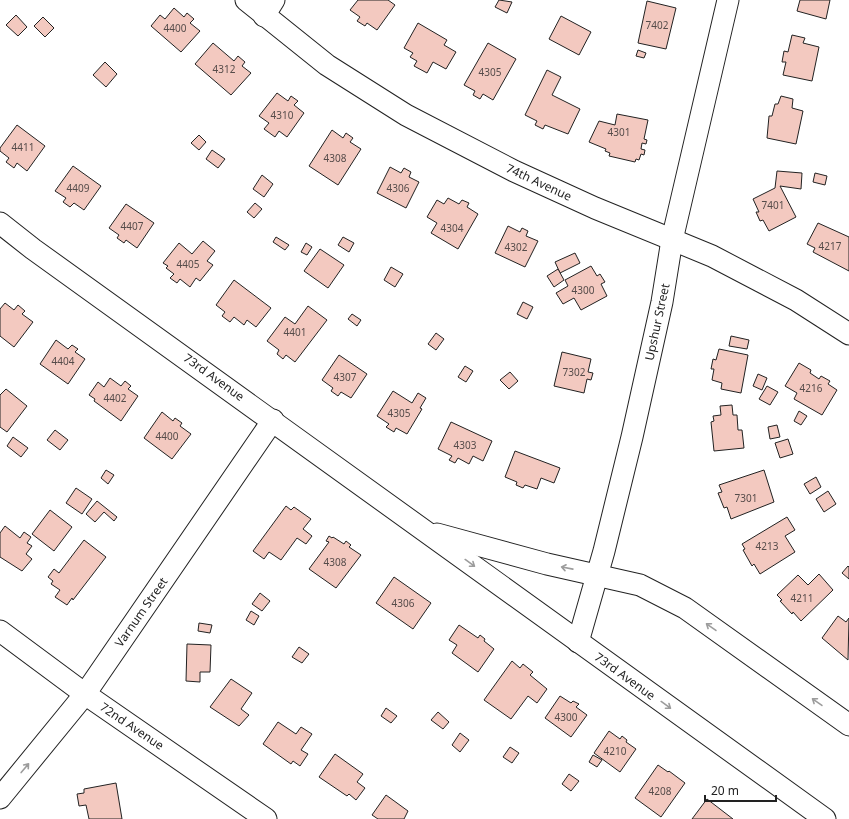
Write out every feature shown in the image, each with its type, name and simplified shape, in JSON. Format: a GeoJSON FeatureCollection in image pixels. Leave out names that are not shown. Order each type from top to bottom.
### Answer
{"type":"FeatureCollection","features":[{"type":"Feature","properties":{"kind":"street","name":"74th Avenue"},"geometry":{"type":"LineString","coordinates":[[246,0],[269,8],[327,65],[406,115],[514,171],[595,208],[712,256],[789,296],[849,334]]}},
{"type":"Feature","properties":{"kind":"street","name":"Upshur Street"},"geometry":{"type":"LineString","coordinates":[[578,642],[632,437],[662,302],[672,240],[728,0]]}},
{"type":"Feature","properties":{"kind":"street","name":"73rd Avenue"},"geometry":{"type":"LineString","coordinates":[[0,223],[33,249],[273,420],[578,642],[825,819]]}},
{"type":"Feature","properties":{"kind":"street","name":"Varnum Street"},"geometry":{"type":"LineString","coordinates":[[0,798],[85,694],[273,420]]}},
{"type":"Feature","properties":{"kind":"street","name":"73rd Avenue"},"geometry":{"type":"LineString","coordinates":[[427,532],[547,564],[597,574],[640,585],[685,608],[849,725]]}},
{"type":"Feature","properties":{"kind":"street","name":"72nd Avenue"},"geometry":{"type":"LineString","coordinates":[[0,631],[85,694],[266,819]]}},
{"type":"Feature","properties":{"kind":"building"},"geometry":{"type":"Polygon","coordinates":[[[358,0],[388,0],[395,5],[377,30],[367,23],[365,26],[357,21],[360,17],[350,10],[358,0]]]}},
{"type":"Feature","properties":{"kind":"building"},"geometry":{"type":"Polygon","coordinates":[[[499,0],[512,2],[507,13],[495,7],[499,0]]]}},
{"type":"Feature","properties":{"kind":"building"},"geometry":{"type":"Polygon","coordinates":[[[800,0],[830,0],[826,19],[797,11],[800,0]]]}},
{"type":"Feature","properties":{"kind":"building"},"geometry":{"type":"Polygon","coordinates":[[[647,1],[676,8],[666,49],[638,43],[647,1]]]}},
{"type":"Feature","properties":{"kind":"building"},"geometry":{"type":"Polygon","coordinates":[[[174,8],[184,17],[187,13],[194,19],[190,23],[200,31],[181,52],[151,26],[160,15],[165,19],[174,8]]]}},
{"type":"Feature","properties":{"kind":"building"},"geometry":{"type":"Polygon","coordinates":[[[16,15],[27,27],[18,36],[6,25],[16,15]]]}},
{"type":"Feature","properties":{"kind":"building"},"geometry":{"type":"Polygon","coordinates":[[[561,16],[591,32],[579,55],[549,39],[561,16]]]}},
{"type":"Feature","properties":{"kind":"building"},"geometry":{"type":"Polygon","coordinates":[[[43,17],[54,28],[45,37],[34,26],[43,17]]]}},
{"type":"Feature","properties":{"kind":"building"},"geometry":{"type":"Polygon","coordinates":[[[418,23],[447,40],[444,45],[456,52],[446,69],[433,62],[427,73],[414,66],[417,61],[410,57],[413,53],[404,48],[418,23]]]}},
{"type":"Feature","properties":{"kind":"building"},"geometry":{"type":"Polygon","coordinates":[[[792,35],[805,38],[803,43],[819,47],[812,81],[783,75],[786,62],[782,62],[784,51],[788,52],[792,35]]]}},
{"type":"Feature","properties":{"kind":"building"},"geometry":{"type":"Polygon","coordinates":[[[213,43],[234,61],[238,56],[245,62],[242,66],[251,73],[231,95],[195,64],[213,43]]]}},
{"type":"Feature","properties":{"kind":"building"},"geometry":{"type":"Polygon","coordinates":[[[488,43],[516,59],[493,100],[483,94],[480,99],[473,95],[475,91],[464,85],[488,43]]]}},
{"type":"Feature","properties":{"kind":"building"},"geometry":{"type":"Polygon","coordinates":[[[638,50],[646,53],[644,58],[636,56],[638,50]]]}},
{"type":"Feature","properties":{"kind":"building"},"geometry":{"type":"Polygon","coordinates":[[[105,62],[117,74],[106,87],[93,75],[105,62]]]}},
{"type":"Feature","properties":{"kind":"building"},"geometry":{"type":"Polygon","coordinates":[[[547,70],[561,77],[552,95],[580,109],[568,134],[545,125],[543,129],[535,125],[537,121],[525,115],[547,70]]]}},
{"type":"Feature","properties":{"kind":"building"},"geometry":{"type":"Polygon","coordinates":[[[277,93],[288,101],[291,96],[298,101],[294,105],[304,113],[287,137],[279,131],[275,137],[264,129],[269,123],[259,116],[277,93]]]}},
{"type":"Feature","properties":{"kind":"building"},"geometry":{"type":"Polygon","coordinates":[[[781,96],[793,99],[792,108],[803,111],[796,144],[767,138],[769,116],[772,116],[775,104],[778,104],[781,96]]]}},
{"type":"Feature","properties":{"kind":"building"},"geometry":{"type":"Polygon","coordinates":[[[617,114],[648,120],[644,139],[647,140],[646,144],[642,143],[641,149],[645,150],[644,155],[641,154],[639,160],[636,159],[635,162],[609,156],[610,153],[605,151],[606,149],[589,142],[599,121],[615,125],[617,114]]]}},
{"type":"Feature","properties":{"kind":"building"},"geometry":{"type":"Polygon","coordinates":[[[17,125],[45,146],[27,171],[17,163],[14,168],[6,162],[9,158],[0,151],[0,148],[17,125]]]}},
{"type":"Feature","properties":{"kind":"building"},"geometry":{"type":"Polygon","coordinates":[[[332,130],[343,138],[346,133],[353,138],[350,142],[361,149],[338,185],[309,166],[332,130]]]}},
{"type":"Feature","properties":{"kind":"building"},"geometry":{"type":"Polygon","coordinates":[[[199,135],[206,142],[199,150],[191,143],[199,135]]]}},
{"type":"Feature","properties":{"kind":"building"},"geometry":{"type":"Polygon","coordinates":[[[212,150],[225,159],[218,168],[206,159],[212,150]]]}},
{"type":"Feature","properties":{"kind":"building"},"geometry":{"type":"Polygon","coordinates":[[[73,166],[101,186],[84,210],[74,203],[70,207],[63,202],[66,198],[55,191],[73,166]]]}},
{"type":"Feature","properties":{"kind":"building"},"geometry":{"type":"Polygon","coordinates":[[[390,167],[401,173],[404,168],[411,172],[409,177],[419,182],[406,208],[377,193],[390,167]]]}},
{"type":"Feature","properties":{"kind":"building"},"geometry":{"type":"Polygon","coordinates":[[[777,171],[802,173],[801,189],[780,186],[796,217],[769,231],[763,220],[760,221],[756,212],[759,212],[753,199],[775,188],[777,171]]]}},
{"type":"Feature","properties":{"kind":"building"},"geometry":{"type":"Polygon","coordinates":[[[815,173],[827,176],[825,185],[813,182],[815,173]]]}},
{"type":"Feature","properties":{"kind":"building"},"geometry":{"type":"Polygon","coordinates":[[[262,175],[273,184],[264,197],[253,189],[262,175]]]}},
{"type":"Feature","properties":{"kind":"building"},"geometry":{"type":"Polygon","coordinates":[[[448,198],[459,204],[462,200],[469,203],[467,207],[478,214],[458,249],[431,233],[437,223],[427,217],[437,200],[444,204],[448,198]]]}},
{"type":"Feature","properties":{"kind":"building"},"geometry":{"type":"Polygon","coordinates":[[[255,203],[262,209],[254,218],[247,212],[255,203]]]}},
{"type":"Feature","properties":{"kind":"building"},"geometry":{"type":"Polygon","coordinates":[[[126,204],[154,223],[137,248],[126,240],[124,243],[117,238],[119,235],[109,228],[126,204]]]}},
{"type":"Feature","properties":{"kind":"building"},"geometry":{"type":"Polygon","coordinates":[[[818,223],[849,237],[849,271],[813,252],[815,248],[807,244],[818,223]]]}},
{"type":"Feature","properties":{"kind":"building"},"geometry":{"type":"Polygon","coordinates":[[[508,226],[520,232],[522,228],[528,231],[526,236],[538,241],[525,267],[495,253],[508,226]]]}},
{"type":"Feature","properties":{"kind":"building"},"geometry":{"type":"Polygon","coordinates":[[[276,237],[289,245],[285,250],[273,242],[276,237]]]}},
{"type":"Feature","properties":{"kind":"building"},"geometry":{"type":"Polygon","coordinates":[[[343,237],[354,243],[349,252],[338,245],[343,237]]]}},
{"type":"Feature","properties":{"kind":"building"},"geometry":{"type":"Polygon","coordinates":[[[203,241],[215,251],[207,261],[213,265],[200,281],[196,278],[190,287],[180,279],[177,283],[170,278],[174,274],[166,268],[168,266],[163,263],[179,243],[192,254],[203,241]]]}},
{"type":"Feature","properties":{"kind":"building"},"geometry":{"type":"Polygon","coordinates":[[[306,243],[312,247],[307,255],[301,252],[306,243]]]}},
{"type":"Feature","properties":{"kind":"building"},"geometry":{"type":"Polygon","coordinates":[[[320,249],[344,265],[328,288],[304,271],[320,249]]]}},
{"type":"Feature","properties":{"kind":"building"},"geometry":{"type":"Polygon","coordinates":[[[575,253],[580,263],[560,273],[555,262],[575,253]]]}},
{"type":"Feature","properties":{"kind":"building"},"geometry":{"type":"Polygon","coordinates":[[[591,266],[597,276],[600,274],[605,282],[601,284],[607,296],[581,310],[574,298],[563,304],[556,293],[568,286],[565,280],[591,266]]]}},
{"type":"Feature","properties":{"kind":"building"},"geometry":{"type":"Polygon","coordinates":[[[391,267],[403,274],[395,287],[384,280],[391,267]]]}},
{"type":"Feature","properties":{"kind":"building"},"geometry":{"type":"Polygon","coordinates":[[[558,269],[564,280],[554,287],[547,276],[558,269]]]}},
{"type":"Feature","properties":{"kind":"building"},"geometry":{"type":"Polygon","coordinates":[[[234,280],[271,308],[256,327],[247,320],[244,325],[234,317],[230,322],[222,316],[225,312],[216,305],[234,280]]]}},
{"type":"Feature","properties":{"kind":"building"},"geometry":{"type":"Polygon","coordinates":[[[523,302],[533,307],[527,319],[517,314],[523,302]]]}},
{"type":"Feature","properties":{"kind":"building"},"geometry":{"type":"Polygon","coordinates":[[[5,303],[14,310],[18,305],[25,311],[22,314],[33,322],[14,347],[0,336],[0,309],[5,303]]]}},
{"type":"Feature","properties":{"kind":"building"},"geometry":{"type":"Polygon","coordinates":[[[308,306],[327,320],[295,362],[286,355],[283,359],[277,354],[279,350],[267,341],[285,317],[295,324],[308,306]]]}},
{"type":"Feature","properties":{"kind":"building"},"geometry":{"type":"Polygon","coordinates":[[[352,314],[361,320],[357,326],[348,319],[352,314]]]}},
{"type":"Feature","properties":{"kind":"building"},"geometry":{"type":"Polygon","coordinates":[[[436,333],[444,339],[436,350],[428,344],[436,333]]]}},
{"type":"Feature","properties":{"kind":"building"},"geometry":{"type":"Polygon","coordinates":[[[731,336],[749,340],[747,349],[729,346],[731,336]]]}},
{"type":"Feature","properties":{"kind":"building"},"geometry":{"type":"Polygon","coordinates":[[[56,340],[68,349],[72,345],[78,349],[75,352],[85,359],[68,384],[40,364],[56,340]]]}},
{"type":"Feature","properties":{"kind":"building"},"geometry":{"type":"Polygon","coordinates":[[[719,349],[748,355],[741,393],[721,389],[722,383],[712,380],[714,369],[711,369],[713,359],[716,360],[719,349]]]}},
{"type":"Feature","properties":{"kind":"building"},"geometry":{"type":"Polygon","coordinates":[[[562,352],[591,359],[588,372],[593,373],[591,380],[587,379],[584,393],[554,386],[562,352]]]}},
{"type":"Feature","properties":{"kind":"building"},"geometry":{"type":"Polygon","coordinates":[[[339,355],[367,374],[351,398],[341,392],[338,396],[331,391],[333,388],[322,380],[339,355]]]}},
{"type":"Feature","properties":{"kind":"building"},"geometry":{"type":"Polygon","coordinates":[[[799,363],[811,370],[810,373],[819,379],[821,376],[830,381],[828,384],[837,390],[822,415],[794,399],[797,393],[785,386],[799,363]]]}},
{"type":"Feature","properties":{"kind":"building"},"geometry":{"type":"Polygon","coordinates":[[[465,366],[473,371],[466,382],[458,377],[465,366]]]}},
{"type":"Feature","properties":{"kind":"building"},"geometry":{"type":"Polygon","coordinates":[[[510,372],[518,381],[509,389],[500,380],[510,372]]]}},
{"type":"Feature","properties":{"kind":"building"},"geometry":{"type":"Polygon","coordinates":[[[758,374],[767,378],[762,390],[753,386],[758,374]]]}},
{"type":"Feature","properties":{"kind":"building"},"geometry":{"type":"Polygon","coordinates":[[[110,378],[121,386],[125,381],[131,386],[128,389],[138,396],[121,421],[94,401],[95,399],[89,395],[98,382],[104,387],[110,378]]]}},
{"type":"Feature","properties":{"kind":"building"},"geometry":{"type":"Polygon","coordinates":[[[767,386],[778,392],[770,405],[759,399],[767,386]]]}},
{"type":"Feature","properties":{"kind":"building"},"geometry":{"type":"Polygon","coordinates":[[[6,389],[27,406],[7,432],[0,427],[0,395],[6,389]]]}},
{"type":"Feature","properties":{"kind":"building"},"geometry":{"type":"Polygon","coordinates":[[[393,391],[412,403],[418,393],[426,398],[420,408],[422,409],[407,434],[396,428],[394,432],[386,427],[389,424],[377,416],[393,391]]]}},
{"type":"Feature","properties":{"kind":"building"},"geometry":{"type":"Polygon","coordinates":[[[732,405],[733,415],[737,415],[738,430],[742,430],[744,448],[714,451],[711,422],[714,421],[713,416],[721,415],[720,406],[732,405]]]}},
{"type":"Feature","properties":{"kind":"building"},"geometry":{"type":"Polygon","coordinates":[[[799,411],[807,416],[801,425],[794,421],[799,411]]]}},
{"type":"Feature","properties":{"kind":"building"},"geometry":{"type":"Polygon","coordinates":[[[162,412],[173,421],[175,418],[182,423],[180,426],[191,434],[172,459],[144,438],[162,412]]]}},
{"type":"Feature","properties":{"kind":"building"},"geometry":{"type":"Polygon","coordinates":[[[451,422],[492,441],[483,461],[473,456],[469,464],[458,458],[455,463],[449,460],[452,456],[438,449],[451,422]]]}},
{"type":"Feature","properties":{"kind":"building"},"geometry":{"type":"Polygon","coordinates":[[[777,425],[780,437],[770,439],[768,427],[777,425]]]}},
{"type":"Feature","properties":{"kind":"building"},"geometry":{"type":"Polygon","coordinates":[[[55,430],[68,440],[60,450],[47,440],[55,430]]]}},
{"type":"Feature","properties":{"kind":"building"},"geometry":{"type":"Polygon","coordinates":[[[13,437],[28,448],[21,457],[7,446],[13,437]]]}},
{"type":"Feature","properties":{"kind":"building"},"geometry":{"type":"Polygon","coordinates":[[[788,439],[793,454],[780,458],[775,443],[788,439]]]}},
{"type":"Feature","properties":{"kind":"building"},"geometry":{"type":"Polygon","coordinates":[[[515,451],[560,468],[554,483],[541,478],[537,489],[525,485],[523,488],[516,485],[517,482],[505,477],[515,451]]]}},
{"type":"Feature","properties":{"kind":"building"},"geometry":{"type":"Polygon","coordinates":[[[106,470],[114,475],[108,484],[101,478],[106,470]]]}},
{"type":"Feature","properties":{"kind":"building"},"geometry":{"type":"Polygon","coordinates":[[[764,470],[774,502],[731,519],[727,507],[724,508],[718,493],[722,492],[719,485],[764,470]]]}},
{"type":"Feature","properties":{"kind":"building"},"geometry":{"type":"Polygon","coordinates":[[[816,477],[821,487],[810,494],[804,484],[816,477]]]}},
{"type":"Feature","properties":{"kind":"building"},"geometry":{"type":"Polygon","coordinates":[[[76,488],[92,499],[82,514],[66,503],[76,488]]]}},
{"type":"Feature","properties":{"kind":"building"},"geometry":{"type":"Polygon","coordinates":[[[828,491],[836,504],[824,512],[816,499],[828,491]]]}},
{"type":"Feature","properties":{"kind":"building"},"geometry":{"type":"Polygon","coordinates":[[[97,501],[117,517],[114,521],[104,512],[95,522],[86,514],[97,501]]]}},
{"type":"Feature","properties":{"kind":"building"},"geometry":{"type":"Polygon","coordinates":[[[286,506],[291,510],[294,507],[311,519],[303,529],[312,536],[306,544],[297,538],[281,560],[269,552],[264,559],[253,551],[286,506]]]}},
{"type":"Feature","properties":{"kind":"building"},"geometry":{"type":"Polygon","coordinates":[[[50,510],[72,527],[54,551],[32,534],[50,510]]]}},
{"type":"Feature","properties":{"kind":"building"},"geometry":{"type":"Polygon","coordinates":[[[787,517],[795,530],[785,536],[795,552],[760,574],[754,564],[752,566],[743,550],[745,549],[742,544],[787,517]]]}},
{"type":"Feature","properties":{"kind":"building"},"geometry":{"type":"Polygon","coordinates":[[[5,526],[20,538],[24,532],[31,537],[27,543],[32,546],[26,554],[32,559],[22,571],[0,557],[0,533],[5,526]]]}},
{"type":"Feature","properties":{"kind":"building"},"geometry":{"type":"Polygon","coordinates":[[[329,536],[344,544],[346,541],[351,545],[349,547],[361,555],[336,588],[309,569],[329,542],[326,541],[329,536]]]}},
{"type":"Feature","properties":{"kind":"building"},"geometry":{"type":"Polygon","coordinates":[[[84,540],[106,557],[73,600],[72,598],[67,605],[55,597],[60,590],[51,584],[53,581],[48,577],[54,569],[59,573],[84,540]]]}},
{"type":"Feature","properties":{"kind":"building"},"geometry":{"type":"Polygon","coordinates":[[[848,566],[849,567],[849,579],[842,573],[848,566]]]}},
{"type":"Feature","properties":{"kind":"building"},"geometry":{"type":"Polygon","coordinates":[[[819,574],[833,590],[801,621],[780,601],[782,600],[777,595],[798,575],[808,585],[819,574]]]}},
{"type":"Feature","properties":{"kind":"building"},"geometry":{"type":"Polygon","coordinates":[[[394,577],[431,603],[413,629],[376,603],[394,577]]]}},
{"type":"Feature","properties":{"kind":"building"},"geometry":{"type":"Polygon","coordinates":[[[260,593],[270,601],[262,611],[252,604],[260,593]]]}},
{"type":"Feature","properties":{"kind":"building"},"geometry":{"type":"Polygon","coordinates":[[[251,611],[259,616],[254,625],[246,620],[251,611]]]}},
{"type":"Feature","properties":{"kind":"building"},"geometry":{"type":"Polygon","coordinates":[[[838,616],[846,622],[849,618],[848,660],[822,638],[838,616]]]}},
{"type":"Feature","properties":{"kind":"building"},"geometry":{"type":"Polygon","coordinates":[[[199,623],[212,625],[210,633],[198,631],[199,623]]]}},
{"type":"Feature","properties":{"kind":"building"},"geometry":{"type":"Polygon","coordinates":[[[459,625],[478,638],[480,635],[485,639],[484,641],[494,649],[478,672],[452,653],[457,645],[449,640],[459,625]]]}},
{"type":"Feature","properties":{"kind":"building"},"geometry":{"type":"Polygon","coordinates":[[[187,644],[211,645],[210,672],[200,672],[200,682],[186,681],[187,644]]]}},
{"type":"Feature","properties":{"kind":"building"},"geometry":{"type":"Polygon","coordinates":[[[299,647],[309,654],[302,663],[292,657],[299,647]]]}},
{"type":"Feature","properties":{"kind":"building"},"geometry":{"type":"Polygon","coordinates":[[[512,661],[520,668],[523,664],[533,672],[530,675],[547,689],[537,703],[528,696],[511,719],[484,700],[512,661]]]}},
{"type":"Feature","properties":{"kind":"building"},"geometry":{"type":"Polygon","coordinates":[[[231,679],[252,693],[241,709],[249,715],[239,726],[210,707],[231,679]]]}},
{"type":"Feature","properties":{"kind":"building"},"geometry":{"type":"Polygon","coordinates":[[[560,696],[571,703],[573,701],[579,704],[576,707],[587,715],[571,737],[545,718],[560,696]]]}},
{"type":"Feature","properties":{"kind":"building"},"geometry":{"type":"Polygon","coordinates":[[[386,708],[397,716],[391,723],[381,716],[386,708]]]}},
{"type":"Feature","properties":{"kind":"building"},"geometry":{"type":"Polygon","coordinates":[[[438,712],[449,722],[443,729],[431,720],[438,712]]]}},
{"type":"Feature","properties":{"kind":"building"},"geometry":{"type":"Polygon","coordinates":[[[278,722],[296,734],[301,727],[312,734],[301,750],[308,754],[300,766],[293,761],[291,764],[263,744],[278,722]]]}},
{"type":"Feature","properties":{"kind":"building"},"geometry":{"type":"Polygon","coordinates":[[[609,731],[620,739],[622,736],[627,740],[626,742],[636,749],[620,772],[594,753],[609,731]]]}},
{"type":"Feature","properties":{"kind":"building"},"geometry":{"type":"Polygon","coordinates":[[[460,733],[469,740],[460,752],[452,745],[460,733]]]}},
{"type":"Feature","properties":{"kind":"building"},"geometry":{"type":"Polygon","coordinates":[[[510,747],[519,753],[512,763],[503,757],[510,747]]]}},
{"type":"Feature","properties":{"kind":"building"},"geometry":{"type":"Polygon","coordinates":[[[335,754],[363,774],[357,782],[365,788],[356,800],[349,794],[347,796],[319,777],[335,754]]]}},
{"type":"Feature","properties":{"kind":"building"},"geometry":{"type":"Polygon","coordinates":[[[593,755],[602,760],[597,767],[589,762],[593,755]]]}},
{"type":"Feature","properties":{"kind":"building"},"geometry":{"type":"Polygon","coordinates":[[[658,765],[685,783],[661,817],[635,798],[658,765]]]}},
{"type":"Feature","properties":{"kind":"building"},"geometry":{"type":"Polygon","coordinates":[[[569,774],[579,781],[571,791],[562,784],[569,774]]]}},
{"type":"Feature","properties":{"kind":"building"},"geometry":{"type":"Polygon","coordinates":[[[116,783],[122,819],[89,819],[86,805],[79,806],[77,794],[84,793],[84,789],[116,783]]]}},
{"type":"Feature","properties":{"kind":"building"},"geometry":{"type":"Polygon","coordinates":[[[386,795],[408,811],[404,819],[378,819],[372,815],[386,795]]]}},
{"type":"Feature","properties":{"kind":"building"},"geometry":{"type":"Polygon","coordinates":[[[707,799],[733,819],[692,819],[707,799]]]}}]}
